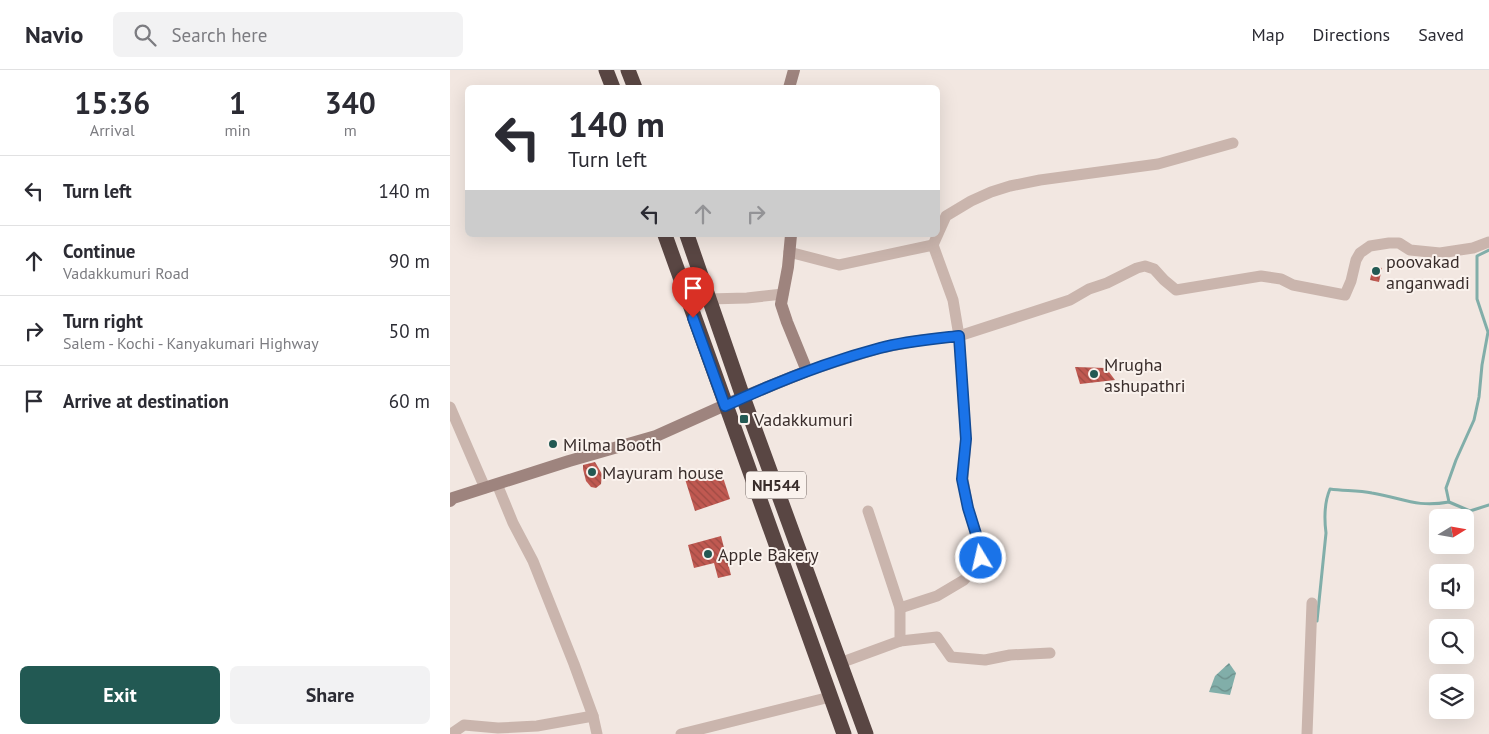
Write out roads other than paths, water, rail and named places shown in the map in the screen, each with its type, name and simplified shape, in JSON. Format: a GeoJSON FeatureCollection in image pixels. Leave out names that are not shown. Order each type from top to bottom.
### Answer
{"type":"FeatureCollection","features":[{"type":"Feature","properties":{"kind":"highway"},"geometry":{"type":"LineString","coordinates":[[606,70],[612,85]]}},
{"type":"Feature","properties":{"kind":"highway"},"geometry":{"type":"LineString","coordinates":[[628,70],[634,85]]}},
{"type":"Feature","properties":{"kind":"highway","name":"NH544"},"geometry":{"type":"LineString","coordinates":[[666,237],[844,734]]}},
{"type":"Feature","properties":{"kind":"highway","name":"NH544"},"geometry":{"type":"LineString","coordinates":[[688,237],[743,398],[866,734]]}},
{"type":"Feature","properties":{"kind":"street"},"geometry":{"type":"LineString","coordinates":[[790,85],[794,70]]}},
{"type":"Feature","properties":{"kind":"street"},"geometry":{"type":"LineString","coordinates":[[940,229],[946,216],[971,201],[1010,186],[1040,180],[1158,164],[1233,143]]}},
{"type":"Feature","properties":{"kind":"street"},"geometry":{"type":"LineString","coordinates":[[791,237],[781,304],[807,371]]}},
{"type":"Feature","properties":{"kind":"street"},"geometry":{"type":"LineString","coordinates":[[900,608],[936,596],[964,580],[981,558],[981,550],[968,508],[962,479],[966,439],[959,336],[952,300],[933,245],[937,237]]}},
{"type":"Feature","properties":{"kind":"street"},"geometry":{"type":"LineString","coordinates":[[450,501],[453,498],[569,460],[656,436],[807,371],[880,348],[922,340],[959,336],[1070,300],[1089,288],[1107,283],[1137,268],[1146,266],[1154,269],[1176,290],[1261,276],[1281,279],[1292,285],[1345,295],[1351,281],[1356,260],[1360,253],[1370,246],[1389,243],[1399,244],[1410,250],[1440,253],[1473,248],[1489,242]]}},
{"type":"Feature","properties":{"kind":"street"},"geometry":{"type":"LineString","coordinates":[[789,252],[840,265],[933,245]]}},
{"type":"Feature","properties":{"kind":"street"},"geometry":{"type":"LineString","coordinates":[[708,299],[747,298],[783,294]]}},
{"type":"Feature","properties":{"kind":"street"},"geometry":{"type":"LineString","coordinates":[[450,407],[533,561],[574,664],[593,716],[597,734]]}},
{"type":"Feature","properties":{"kind":"street"},"geometry":{"type":"LineString","coordinates":[[868,511],[900,608],[900,641]]}},
{"type":"Feature","properties":{"kind":"street"},"geometry":{"type":"LineString","coordinates":[[1307,734],[1312,602]]}},
{"type":"Feature","properties":{"kind":"street"},"geometry":{"type":"LineString","coordinates":[[840,663],[900,641],[937,637],[951,657],[984,660],[1010,655],[1050,652]]}},
{"type":"Feature","properties":{"kind":"street"},"geometry":{"type":"LineString","coordinates":[[681,734],[830,697]]}},
{"type":"Feature","properties":{"kind":"street"},"geometry":{"type":"LineString","coordinates":[[451,734],[464,725],[498,728],[538,726],[593,716]]}},
{"type":"Feature","properties":{"kind":"water"},"geometry":{"type":"Polygon","coordinates":[[[1229,663],[1236,673],[1230,695],[1209,692],[1215,676],[1229,663]]]}},
{"type":"Feature","properties":{"kind":"waterway"},"geometry":{"type":"LineString","coordinates":[[1489,250],[1477,256],[1477,299],[1488,332],[1479,397],[1474,420],[1446,488],[1449,502],[1470,511],[1489,505]]}},
{"type":"Feature","properties":{"kind":"waterway"},"geometry":{"type":"LineString","coordinates":[[1317,621],[1326,533],[1325,510],[1330,489],[1367,492],[1427,504],[1449,502]]}},
{"type":"Feature","properties":{"kind":"place","name":"poovakad anganwadi"},"geometry":{"type":"Point","coordinates":[1376,271]}},
{"type":"Feature","properties":{"kind":"place","name":"Mrugha ashupathri"},"geometry":{"type":"Point","coordinates":[1094,374]}},
{"type":"Feature","properties":{"kind":"place","name":"Vadakkumuri"},"geometry":{"type":"Point","coordinates":[744,419]}},
{"type":"Feature","properties":{"kind":"place","name":"Milma Booth"},"geometry":{"type":"Point","coordinates":[553,444]}},
{"type":"Feature","properties":{"kind":"place","name":"Mayuram house"},"geometry":{"type":"Point","coordinates":[592,472]}},
{"type":"Feature","properties":{"kind":"place","name":"Apple Bakery"},"geometry":{"type":"Point","coordinates":[708,554]}}]}
